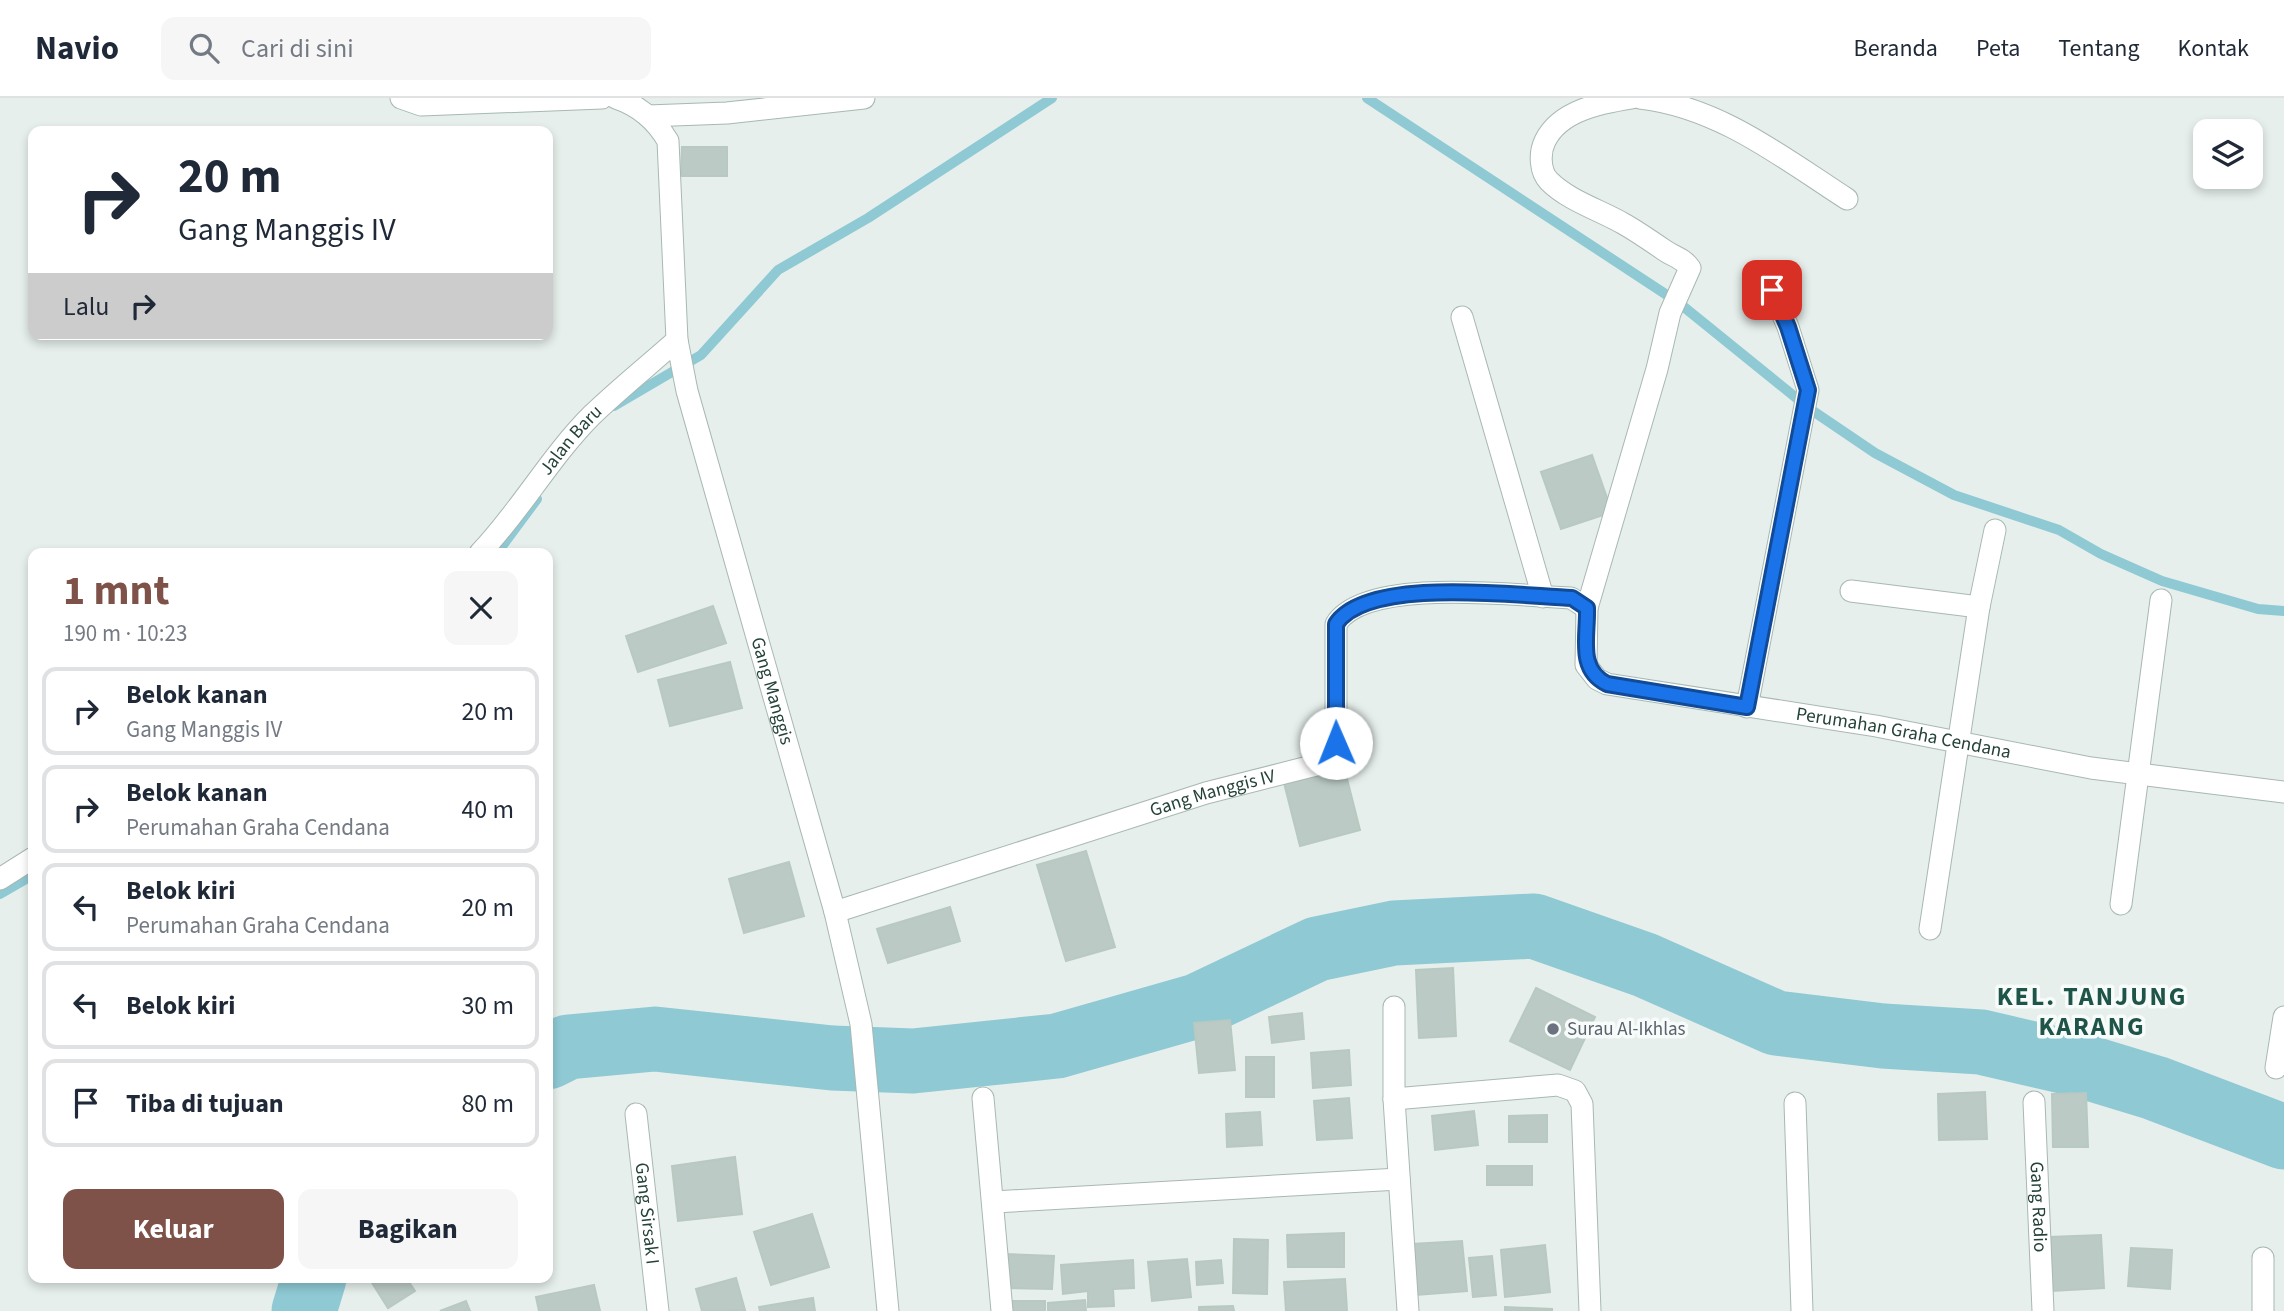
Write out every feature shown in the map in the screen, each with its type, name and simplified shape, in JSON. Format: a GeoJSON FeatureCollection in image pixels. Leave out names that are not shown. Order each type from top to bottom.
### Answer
{"type":"FeatureCollection","features":[{"type":"Feature","properties":{"kind":"street"},"geometry":{"type":"LineString","coordinates":[[401,98],[415,104],[434,105],[602,98]]}},
{"type":"Feature","properties":{"kind":"street","name":"Gang Manggis"},"geometry":{"type":"LineString","coordinates":[[616,98],[633,104],[648,116],[662,131],[670,153],[680,350],[687,391],[835,912],[860,1024],[888,1311]]}},
{"type":"Feature","properties":{"kind":"street"},"geometry":{"type":"LineString","coordinates":[[648,116],[727,113],[864,98]]}},
{"type":"Feature","properties":{"kind":"street","name":"Perumahan Graha Cendana"},"geometry":{"type":"LineString","coordinates":[[1632,98],[1598,104],[1555,125],[1543,145],[1541,165],[1548,180],[1565,193],[1685,261],[1690,268],[1688,278],[1670,313],[1657,369],[1587,608],[1586,665],[1597,679],[1607,684],[1876,726],[2139,774],[2284,792]]}},
{"type":"Feature","properties":{"kind":"street"},"geometry":{"type":"LineString","coordinates":[[1640,98],[1668,101],[1707,113],[1760,143],[1847,199]]}},
{"type":"Feature","properties":{"kind":"street"},"geometry":{"type":"LineString","coordinates":[[1747,707],[1808,390],[1788,327],[1772,290]]}},
{"type":"Feature","properties":{"kind":"street"},"geometry":{"type":"LineString","coordinates":[[1462,317],[1543,597]]}},
{"type":"Feature","properties":{"kind":"street","name":"Jalan Baru"},"geometry":{"type":"LineString","coordinates":[[485,548],[503,529],[546,468],[592,415],[680,350]]}},
{"type":"Feature","properties":{"kind":"street"},"geometry":{"type":"LineString","coordinates":[[1930,929],[1979,607],[1995,530]]}},
{"type":"Feature","properties":{"kind":"street"},"geometry":{"type":"LineString","coordinates":[[1851,591],[1979,607]]}},
{"type":"Feature","properties":{"kind":"street","name":"Gang Manggis IV"},"geometry":{"type":"LineString","coordinates":[[835,912],[1206,793],[1320,764],[1336,743],[1336,624],[1347,612],[1363,603],[1420,592],[1572,598],[1587,608]]}},
{"type":"Feature","properties":{"kind":"street"},"geometry":{"type":"LineString","coordinates":[[2121,904],[2161,600]]}},
{"type":"Feature","properties":{"kind":"street"},"geometry":{"type":"LineString","coordinates":[[0,879],[28,861]]}},
{"type":"Feature","properties":{"kind":"street"},"geometry":{"type":"LineString","coordinates":[[1394,1007],[1394,1099],[1408,1311]]}},
{"type":"Feature","properties":{"kind":"street"},"geometry":{"type":"LineString","coordinates":[[2276,1068],[2284,1017]]}},
{"type":"Feature","properties":{"kind":"street"},"geometry":{"type":"LineString","coordinates":[[1394,1099],[1558,1085],[1575,1091],[1582,1104],[1590,1311]]}},
{"type":"Feature","properties":{"kind":"street"},"geometry":{"type":"LineString","coordinates":[[983,1098],[1002,1311]]}},
{"type":"Feature","properties":{"kind":"street","name":"Gang Radio"},"geometry":{"type":"LineString","coordinates":[[2034,1102],[2043,1311]]}},
{"type":"Feature","properties":{"kind":"street"},"geometry":{"type":"LineString","coordinates":[[1795,1103],[1802,1311]]}},
{"type":"Feature","properties":{"kind":"street","name":"Gang Sirsak I"},"geometry":{"type":"LineString","coordinates":[[636,1114],[658,1311]]}},
{"type":"Feature","properties":{"kind":"street"},"geometry":{"type":"LineString","coordinates":[[994,1202],[1399,1179]]}},
{"type":"Feature","properties":{"kind":"street"},"geometry":{"type":"LineString","coordinates":[[2263,1258],[2263,1311]]}},
{"type":"Feature","properties":{"kind":"building"},"geometry":{"type":"Polygon","coordinates":[[[682,147],[727,147],[727,176],[681,176],[682,147]]]}},
{"type":"Feature","properties":{"kind":"building"},"geometry":{"type":"Polygon","coordinates":[[[1592,455],[1612,512],[1561,529],[1541,472],[1592,455]]]}},
{"type":"Feature","properties":{"kind":"building"},"geometry":{"type":"Polygon","coordinates":[[[713,606],[726,643],[638,672],[626,636],[713,606]]]}},
{"type":"Feature","properties":{"kind":"building"},"geometry":{"type":"Polygon","coordinates":[[[730,662],[742,708],[670,726],[658,680],[730,662]]]}},
{"type":"Feature","properties":{"kind":"building"},"geometry":{"type":"Polygon","coordinates":[[[1343,763],[1360,830],[1300,846],[1283,779],[1343,763]]]}},
{"type":"Feature","properties":{"kind":"building"},"geometry":{"type":"Polygon","coordinates":[[[1086,851],[1115,947],[1066,961],[1037,865],[1086,851]]]}},
{"type":"Feature","properties":{"kind":"building"},"geometry":{"type":"Polygon","coordinates":[[[789,862],[804,916],[744,933],[729,879],[789,862]]]}},
{"type":"Feature","properties":{"kind":"building"},"geometry":{"type":"Polygon","coordinates":[[[950,907],[960,941],[888,963],[877,929],[950,907]]]}},
{"type":"Feature","properties":{"kind":"building"},"geometry":{"type":"Polygon","coordinates":[[[1453,968],[1456,1036],[1419,1038],[1416,970],[1453,968]]]}},
{"type":"Feature","properties":{"kind":"building","name":"Surau Al-Ikhlas"},"geometry":{"type":"Polygon","coordinates":[[[1536,988],[1595,1017],[1570,1070],[1510,1041],[1536,988]]]}},
{"type":"Feature","properties":{"kind":"building"},"geometry":{"type":"Polygon","coordinates":[[[1302,1013],[1304,1039],[1272,1043],[1269,1017],[1302,1013]]]}},
{"type":"Feature","properties":{"kind":"building"},"geometry":{"type":"Polygon","coordinates":[[[1230,1020],[1235,1070],[1199,1073],[1194,1023],[1230,1020]]]}},
{"type":"Feature","properties":{"kind":"building"},"geometry":{"type":"Polygon","coordinates":[[[1349,1050],[1351,1085],[1313,1088],[1311,1053],[1349,1050]]]}},
{"type":"Feature","properties":{"kind":"building"},"geometry":{"type":"Polygon","coordinates":[[[1246,1057],[1274,1057],[1274,1097],[1246,1097],[1246,1057]]]}},
{"type":"Feature","properties":{"kind":"building"},"geometry":{"type":"Polygon","coordinates":[[[1985,1092],[1987,1139],[1939,1140],[1938,1094],[1985,1092]]]}},
{"type":"Feature","properties":{"kind":"building"},"geometry":{"type":"Polygon","coordinates":[[[2086,1093],[2088,1147],[2053,1147],[2052,1094],[2086,1093]]]}},
{"type":"Feature","properties":{"kind":"building"},"geometry":{"type":"Polygon","coordinates":[[[1349,1098],[1352,1138],[1317,1140],[1314,1101],[1349,1098]]]}},
{"type":"Feature","properties":{"kind":"building"},"geometry":{"type":"Polygon","coordinates":[[[1474,1111],[1478,1145],[1435,1150],[1432,1116],[1474,1111]]]}},
{"type":"Feature","properties":{"kind":"building"},"geometry":{"type":"Polygon","coordinates":[[[1260,1112],[1262,1145],[1227,1147],[1226,1114],[1260,1112]]]}},
{"type":"Feature","properties":{"kind":"building"},"geometry":{"type":"Polygon","coordinates":[[[1547,1115],[1547,1142],[1509,1142],[1509,1116],[1547,1115]]]}},
{"type":"Feature","properties":{"kind":"building"},"geometry":{"type":"Polygon","coordinates":[[[735,1157],[742,1214],[678,1221],[672,1166],[735,1157]]]}},
{"type":"Feature","properties":{"kind":"building"},"geometry":{"type":"Polygon","coordinates":[[[1487,1166],[1532,1166],[1532,1185],[1487,1185],[1487,1166]]]}},
{"type":"Feature","properties":{"kind":"building"},"geometry":{"type":"Polygon","coordinates":[[[812,1214],[829,1267],[771,1285],[754,1232],[812,1214]]]}},
{"type":"Feature","properties":{"kind":"building"},"geometry":{"type":"Polygon","coordinates":[[[1344,1233],[1344,1267],[1288,1267],[1287,1235],[1344,1233]]]}},
{"type":"Feature","properties":{"kind":"building"},"geometry":{"type":"Polygon","coordinates":[[[2101,1235],[2104,1288],[2052,1291],[2049,1237],[2101,1235]]]}},
{"type":"Feature","properties":{"kind":"building"},"geometry":{"type":"Polygon","coordinates":[[[1234,1239],[1268,1240],[1267,1294],[1233,1293],[1234,1239]]]}},
{"type":"Feature","properties":{"kind":"building"},"geometry":{"type":"Polygon","coordinates":[[[1462,1241],[1467,1291],[1416,1295],[1412,1244],[1462,1241]]]}},
{"type":"Feature","properties":{"kind":"building"},"geometry":{"type":"Polygon","coordinates":[[[1545,1245],[1550,1292],[1505,1297],[1501,1250],[1545,1245]]]}},
{"type":"Feature","properties":{"kind":"building"},"geometry":{"type":"Polygon","coordinates":[[[2131,1248],[2172,1250],[2170,1289],[2128,1286],[2131,1248]]]}},
{"type":"Feature","properties":{"kind":"building"},"geometry":{"type":"Polygon","coordinates":[[[1004,1254],[1054,1256],[1052,1289],[1004,1288],[1004,1254]]]}},
{"type":"Feature","properties":{"kind":"building"},"geometry":{"type":"Polygon","coordinates":[[[1492,1256],[1496,1295],[1473,1297],[1469,1258],[1492,1256]]]}},
{"type":"Feature","properties":{"kind":"building"},"geometry":{"type":"Polygon","coordinates":[[[1187,1259],[1191,1297],[1152,1301],[1148,1262],[1187,1259]]]}},
{"type":"Feature","properties":{"kind":"building"},"geometry":{"type":"Polygon","coordinates":[[[1133,1260],[1134,1288],[1113,1289],[1114,1306],[1088,1307],[1088,1291],[1063,1294],[1061,1265],[1133,1260]]]}},
{"type":"Feature","properties":{"kind":"building"},"geometry":{"type":"Polygon","coordinates":[[[1221,1260],[1223,1283],[1197,1285],[1196,1262],[1221,1260]]]}},
{"type":"Feature","properties":{"kind":"building"},"geometry":{"type":"Polygon","coordinates":[[[736,1278],[745,1310],[702,1311],[696,1289],[736,1278]]]}},
{"type":"Feature","properties":{"kind":"building"},"geometry":{"type":"Polygon","coordinates":[[[1345,1279],[1347,1311],[1286,1311],[1284,1282],[1345,1279]]]}},
{"type":"Feature","properties":{"kind":"building"},"geometry":{"type":"Polygon","coordinates":[[[372,1283],[409,1283],[415,1291],[388,1308],[372,1283]]]}},
{"type":"Feature","properties":{"kind":"building"},"geometry":{"type":"Polygon","coordinates":[[[594,1285],[600,1311],[539,1311],[536,1297],[594,1285]]]}},
{"type":"Feature","properties":{"kind":"building"},"geometry":{"type":"Polygon","coordinates":[[[813,1298],[815,1311],[760,1311],[759,1307],[813,1298]]]}},
{"type":"Feature","properties":{"kind":"building"},"geometry":{"type":"Polygon","coordinates":[[[1085,1300],[1086,1311],[1048,1311],[1048,1303],[1085,1300]]]}},
{"type":"Feature","properties":{"kind":"building"},"geometry":{"type":"Polygon","coordinates":[[[466,1301],[470,1311],[440,1311],[466,1301]]]}},
{"type":"Feature","properties":{"kind":"building"},"geometry":{"type":"Polygon","coordinates":[[[1006,1301],[1045,1301],[1045,1311],[1006,1311],[1006,1301]]]}},
{"type":"Feature","properties":{"kind":"building"},"geometry":{"type":"Polygon","coordinates":[[[1233,1306],[1234,1311],[1199,1311],[1199,1307],[1233,1306]]]}},
{"type":"Feature","properties":{"kind":"building"},"geometry":{"type":"Polygon","coordinates":[[[1505,1307],[1552,1309],[1552,1311],[1505,1311],[1505,1307]]]}},
{"type":"Feature","properties":{"kind":"waterway"},"geometry":{"type":"LineString","coordinates":[[614,406],[701,355],[778,270],[868,218],[1052,98]]}},
{"type":"Feature","properties":{"kind":"waterway"},"geometry":{"type":"LineString","coordinates":[[1367,98],[1679,303],[1810,409],[1875,453],[1954,495],[2059,530],[2101,554],[2162,581],[2258,609],[2284,611]]}},
{"type":"Feature","properties":{"kind":"waterway"},"geometry":{"type":"LineString","coordinates":[[501,548],[537,499]]}},
{"type":"Feature","properties":{"kind":"waterway"},"geometry":{"type":"LineString","coordinates":[[0,894],[28,878]]}},
{"type":"Feature","properties":{"kind":"waterway"},"geometry":{"type":"LineString","coordinates":[[553,1054],[568,1047],[655,1039],[832,1058],[913,1061],[1057,1046],[1197,1006],[1317,949],[1394,933],[1534,926],[1645,965],[1776,1023],[1883,1036],[1981,1042],[2076,1064],[2155,1088],[2284,1137]]}},
{"type":"Feature","properties":{"kind":"waterway"},"geometry":{"type":"LineString","coordinates":[[304,1311],[312,1283]]}},
{"type":"Feature","properties":{"kind":"place","name":"Surau Al-Ikhlas"},"geometry":{"type":"Point","coordinates":[1553,1029]}},
{"type":"Feature","properties":{"kind":"district","name":"KEL. TANJUNG KARANG"},"geometry":{"type":"Point","coordinates":[2092,1011]}},
{"type":"Feature","properties":{"kind":"route"},"geometry":{"type":"LineString","coordinates":[[1336,743],[1336,624],[1347,612],[1363,603],[1420,592],[1572,598],[1587,608],[1586,665],[1597,679],[1607,684],[1747,707],[1808,390],[1788,327],[1772,290]]}}]}
